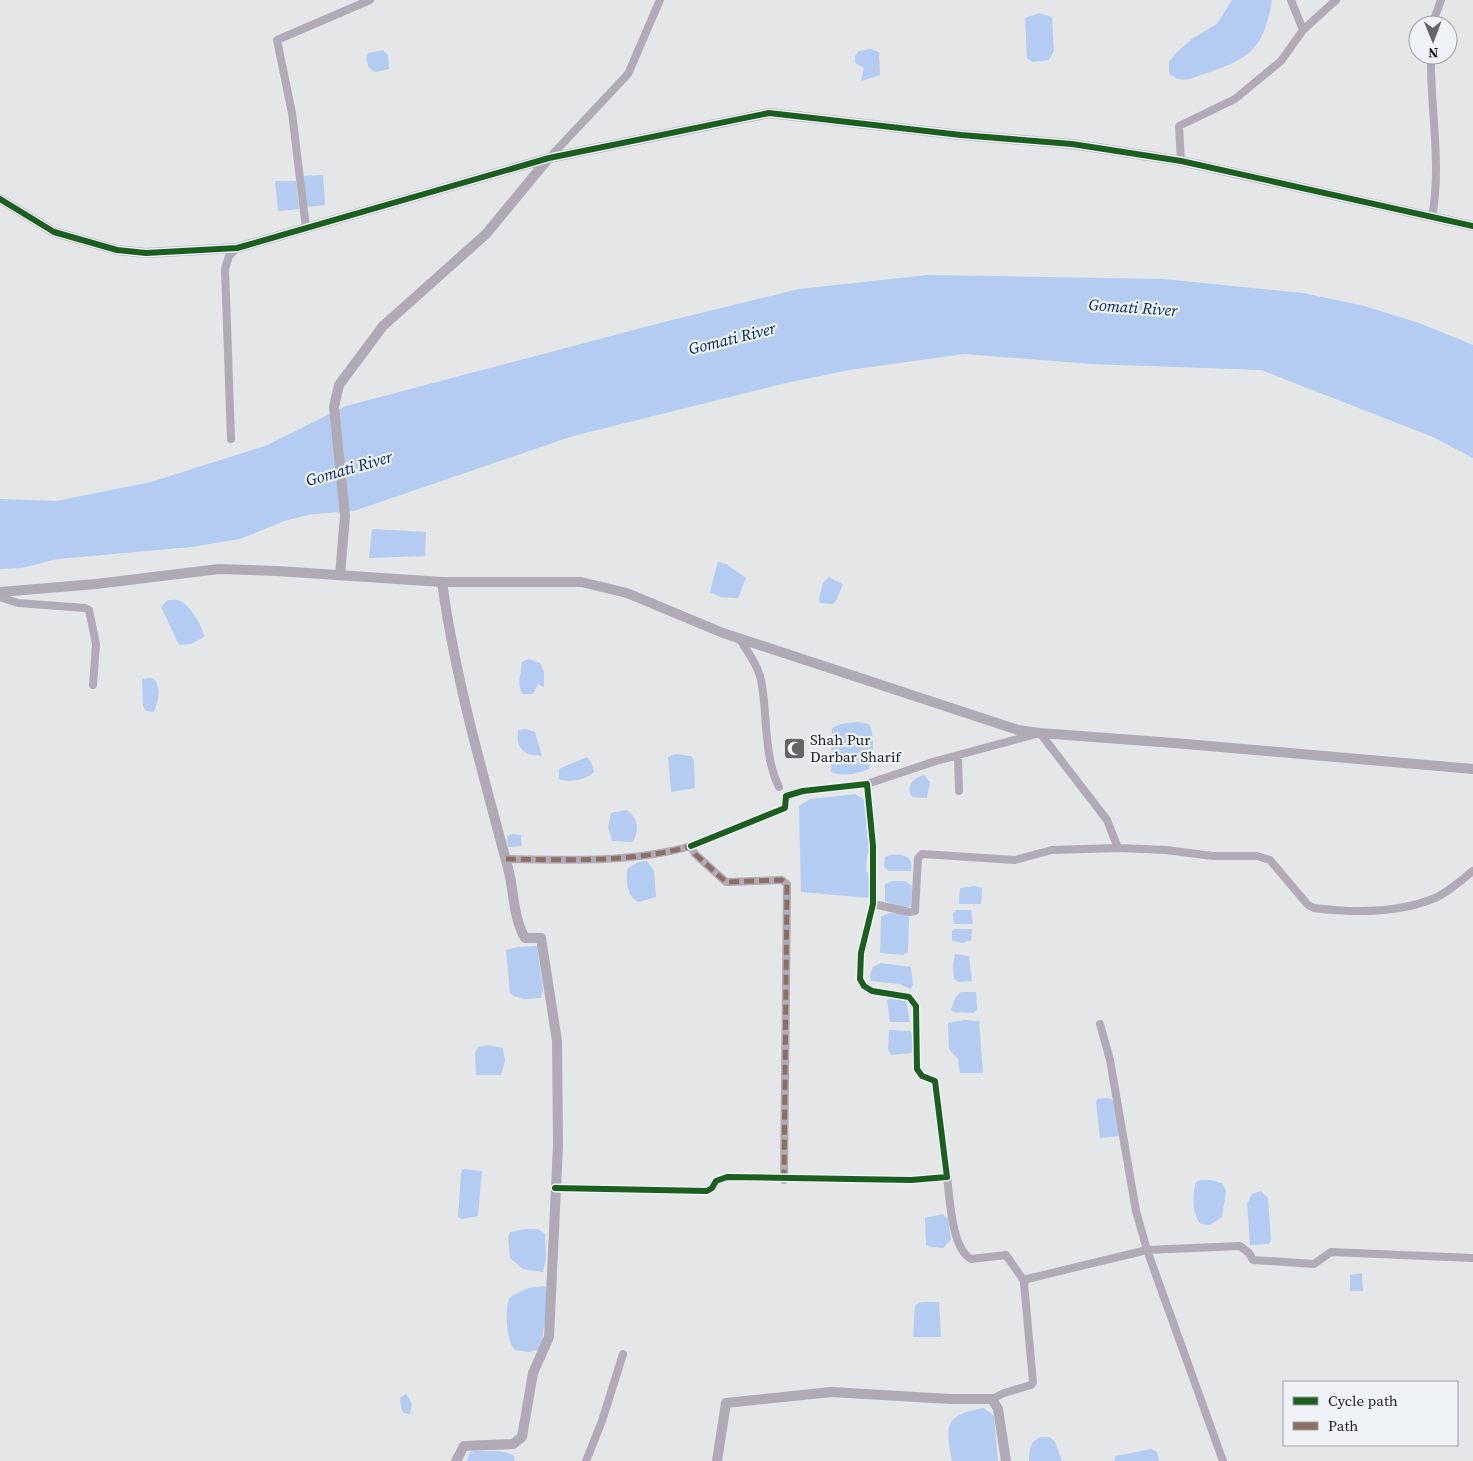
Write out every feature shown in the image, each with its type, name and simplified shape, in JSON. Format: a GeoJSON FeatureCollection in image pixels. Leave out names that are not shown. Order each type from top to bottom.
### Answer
{"type":"FeatureCollection","features":[{"type":"Feature","properties":{"kind":"street"},"geometry":{"type":"LineString","coordinates":[[306,228],[292,113],[277,40],[370,0]]}},
{"type":"Feature","properties":{"kind":"street"},"geometry":{"type":"LineString","coordinates":[[340,575],[344,516],[334,407],[339,385],[383,326],[486,234],[549,158],[628,74],[660,0]]}},
{"type":"Feature","properties":{"kind":"street"},"geometry":{"type":"LineString","coordinates":[[1291,0],[1303,30]]}},
{"type":"Feature","properties":{"kind":"street"},"geometry":{"type":"LineString","coordinates":[[1181,161],[1179,126],[1235,99],[1281,61],[1303,30],[1336,0]]}},
{"type":"Feature","properties":{"kind":"street"},"geometry":{"type":"LineString","coordinates":[[1436,15],[1441,0]]}},
{"type":"Feature","properties":{"kind":"street"},"geometry":{"type":"LineString","coordinates":[[1431,65],[1436,164],[1435,199],[1432,217]]}},
{"type":"Feature","properties":{"kind":"street"},"geometry":{"type":"LineString","coordinates":[[0,199],[54,232],[89,244],[117,250],[146,253],[237,248],[549,158],[769,113],[962,135],[1072,144],[1181,161],[1473,226]]}},
{"type":"Feature","properties":{"kind":"street"},"geometry":{"type":"LineString","coordinates":[[231,439],[225,269],[229,256],[237,248]]}},
{"type":"Feature","properties":{"kind":"street"},"geometry":{"type":"LineString","coordinates":[[0,592],[96,584],[219,569],[442,582],[581,582],[627,593],[739,638],[996,724],[1040,733],[1192,744],[1473,769]]}},
{"type":"Feature","properties":{"kind":"street"},"geometry":{"type":"LineString","coordinates":[[442,582],[457,663],[506,859],[520,930],[525,938],[541,938],[557,1041],[558,1145],[549,1337],[533,1373],[522,1437],[513,1444],[464,1446],[456,1461]]}},
{"type":"Feature","properties":{"kind":"street"},"geometry":{"type":"LineString","coordinates":[[0,597],[18,603],[89,610],[96,644],[93,685]]}},
{"type":"Feature","properties":{"kind":"street"},"geometry":{"type":"LineString","coordinates":[[739,638],[760,678],[768,742],[778,787]]}},
{"type":"Feature","properties":{"kind":"street"},"geometry":{"type":"LineString","coordinates":[[506,859],[579,860],[643,855],[691,846],[785,808],[787,803],[786,796],[867,784],[1040,733]]}},
{"type":"Feature","properties":{"kind":"street"},"geometry":{"type":"LineString","coordinates":[[1040,733],[1107,820],[1118,848]]}},
{"type":"Feature","properties":{"kind":"street"},"geometry":{"type":"LineString","coordinates":[[958,756],[959,791]]}},
{"type":"Feature","properties":{"kind":"street"},"geometry":{"type":"LineString","coordinates":[[717,1461],[725,1405],[728,1402],[831,1392],[950,1400],[992,1399],[1004,1393],[1031,1386],[1033,1382],[1024,1281],[1006,1255],[971,1259],[963,1252],[952,1220],[935,1081],[922,1076],[917,1069],[916,1006],[909,997],[872,991],[864,986],[860,979],[861,953],[873,904],[873,846],[867,784]]}},
{"type":"Feature","properties":{"kind":"street"},"geometry":{"type":"LineString","coordinates":[[691,846],[695,854],[726,882],[782,880],[787,884],[784,1180]]}},
{"type":"Feature","properties":{"kind":"street"},"geometry":{"type":"LineString","coordinates":[[873,904],[909,912],[915,911],[918,858],[922,854],[1015,860],[1052,850],[1118,848],[1166,850],[1213,856],[1264,857],[1270,860],[1308,905],[1323,909],[1367,912],[1436,898],[1473,871]]}},
{"type":"Feature","properties":{"kind":"street"},"geometry":{"type":"LineString","coordinates":[[1100,1024],[1110,1060],[1136,1212],[1147,1250],[1223,1461]]}},
{"type":"Feature","properties":{"kind":"street"},"geometry":{"type":"LineString","coordinates":[[555,1188],[707,1191],[719,1179],[727,1177],[784,1180],[911,1180],[947,1177]]}},
{"type":"Feature","properties":{"kind":"street"},"geometry":{"type":"LineString","coordinates":[[1024,1281],[1147,1250],[1240,1246],[1254,1260],[1308,1264],[1318,1264],[1331,1252],[1473,1258]]}},
{"type":"Feature","properties":{"kind":"street"},"geometry":{"type":"LineString","coordinates":[[586,1461],[623,1354]]}},
{"type":"Feature","properties":{"kind":"street"},"geometry":{"type":"LineString","coordinates":[[992,1399],[998,1409],[1006,1461]]}},
{"type":"Feature","properties":{"kind":"water"},"geometry":{"type":"Polygon","coordinates":[[[1232,0],[1272,0],[1263,34],[1256,46],[1236,61],[1208,73],[1184,80],[1171,75],[1169,73],[1169,62],[1176,53],[1193,38],[1217,24],[1232,0]]]}},
{"type":"Feature","properties":{"kind":"water"},"geometry":{"type":"Polygon","coordinates":[[[1039,13],[1052,17],[1054,51],[1049,60],[1032,62],[1027,58],[1025,18],[1039,13]]]}},
{"type":"Feature","properties":{"kind":"water"},"geometry":{"type":"Polygon","coordinates":[[[870,49],[879,52],[880,75],[861,81],[864,68],[855,63],[855,56],[859,51],[870,49]]]}},
{"type":"Feature","properties":{"kind":"water"},"geometry":{"type":"Polygon","coordinates":[[[383,50],[388,55],[389,69],[375,72],[369,68],[366,59],[368,53],[383,50]]]}},
{"type":"Feature","properties":{"kind":"water"},"geometry":{"type":"Polygon","coordinates":[[[323,175],[325,205],[306,207],[304,176],[323,175]]]}},
{"type":"Feature","properties":{"kind":"water"},"geometry":{"type":"Polygon","coordinates":[[[275,181],[296,181],[299,209],[278,211],[275,181]]]}},
{"type":"Feature","properties":{"kind":"water","name":"Gomati River"},"geometry":{"type":"Polygon","coordinates":[[[927,275],[1164,279],[1303,293],[1364,306],[1419,323],[1473,345],[1473,458],[1433,437],[1261,370],[1091,364],[964,354],[849,370],[786,383],[573,436],[354,511],[313,514],[284,521],[240,539],[191,547],[58,559],[21,568],[0,569],[0,499],[56,501],[151,482],[265,446],[346,406],[664,322],[799,289],[927,275]]]}},
{"type":"Feature","properties":{"kind":"water"},"geometry":{"type":"Polygon","coordinates":[[[372,529],[426,532],[425,556],[369,558],[372,529]]]}},
{"type":"Feature","properties":{"kind":"water"},"geometry":{"type":"Polygon","coordinates":[[[718,562],[726,564],[746,578],[738,598],[720,597],[710,592],[718,562]]]}},
{"type":"Feature","properties":{"kind":"water"},"geometry":{"type":"Polygon","coordinates":[[[829,577],[843,584],[833,604],[820,603],[819,599],[823,583],[829,577]]]}},
{"type":"Feature","properties":{"kind":"water"},"geometry":{"type":"Polygon","coordinates":[[[168,600],[179,600],[192,611],[199,622],[204,637],[191,644],[179,645],[161,607],[168,600]]]}},
{"type":"Feature","properties":{"kind":"water"},"geometry":{"type":"Polygon","coordinates":[[[529,659],[540,663],[544,672],[544,687],[538,684],[533,694],[522,694],[519,684],[522,662],[529,659]]]}},
{"type":"Feature","properties":{"kind":"water"},"geometry":{"type":"Polygon","coordinates":[[[142,679],[154,679],[159,690],[154,712],[146,711],[143,706],[142,679]]]}},
{"type":"Feature","properties":{"kind":"water"},"geometry":{"type":"Polygon","coordinates":[[[858,722],[869,724],[871,729],[873,746],[869,769],[850,774],[831,772],[832,728],[841,724],[858,722]]]}},
{"type":"Feature","properties":{"kind":"water"},"geometry":{"type":"Polygon","coordinates":[[[526,729],[535,732],[542,756],[530,755],[520,747],[518,730],[526,729]]]}},
{"type":"Feature","properties":{"kind":"water"},"geometry":{"type":"Polygon","coordinates":[[[675,754],[691,756],[694,761],[695,788],[671,792],[668,757],[675,754]]]}},
{"type":"Feature","properties":{"kind":"water"},"geometry":{"type":"Polygon","coordinates":[[[587,757],[592,764],[594,772],[591,775],[577,780],[559,779],[559,769],[587,757]]]}},
{"type":"Feature","properties":{"kind":"water"},"geometry":{"type":"Polygon","coordinates":[[[924,775],[930,782],[927,798],[912,797],[909,790],[911,783],[916,778],[924,775]]]}},
{"type":"Feature","properties":{"kind":"water"},"geometry":{"type":"Polygon","coordinates":[[[855,794],[864,799],[869,853],[867,855],[866,871],[870,875],[870,898],[801,892],[799,806],[810,799],[855,794]]]}},
{"type":"Feature","properties":{"kind":"water"},"geometry":{"type":"Polygon","coordinates":[[[626,810],[636,820],[637,824],[633,842],[612,841],[608,827],[611,813],[626,810]]]}},
{"type":"Feature","properties":{"kind":"water"},"geometry":{"type":"Polygon","coordinates":[[[513,834],[521,835],[522,846],[508,847],[507,836],[513,834]]]}},
{"type":"Feature","properties":{"kind":"water"},"geometry":{"type":"Polygon","coordinates":[[[903,855],[909,859],[911,871],[889,871],[884,867],[885,857],[903,855]]]}},
{"type":"Feature","properties":{"kind":"water"},"geometry":{"type":"Polygon","coordinates":[[[647,861],[654,871],[656,897],[638,902],[629,892],[627,869],[638,862],[647,861]]]}},
{"type":"Feature","properties":{"kind":"water"},"geometry":{"type":"Polygon","coordinates":[[[893,881],[905,881],[912,886],[911,907],[896,906],[885,901],[885,884],[893,881]]]}},
{"type":"Feature","properties":{"kind":"water"},"geometry":{"type":"Polygon","coordinates":[[[974,886],[982,888],[981,904],[959,904],[960,888],[974,886]]]}},
{"type":"Feature","properties":{"kind":"water"},"geometry":{"type":"Polygon","coordinates":[[[956,910],[971,910],[973,924],[954,924],[953,914],[956,910]]]}},
{"type":"Feature","properties":{"kind":"water"},"geometry":{"type":"Polygon","coordinates":[[[889,913],[901,913],[909,917],[908,952],[903,955],[880,953],[881,917],[889,913]]]}},
{"type":"Feature","properties":{"kind":"water"},"geometry":{"type":"Polygon","coordinates":[[[954,929],[972,929],[971,940],[962,943],[952,941],[952,931],[954,929]]]}},
{"type":"Feature","properties":{"kind":"water"},"geometry":{"type":"Polygon","coordinates":[[[537,946],[543,989],[541,998],[525,999],[513,996],[510,993],[506,950],[537,946]]]}},
{"type":"Feature","properties":{"kind":"water"},"geometry":{"type":"Polygon","coordinates":[[[955,954],[969,956],[972,981],[958,982],[954,979],[953,965],[955,954]]]}},
{"type":"Feature","properties":{"kind":"water"},"geometry":{"type":"Polygon","coordinates":[[[881,963],[911,967],[913,985],[910,989],[900,984],[871,981],[870,975],[873,967],[881,963]]]}},
{"type":"Feature","properties":{"kind":"water"},"geometry":{"type":"Polygon","coordinates":[[[961,992],[976,992],[977,1010],[973,1013],[953,1012],[951,1010],[955,998],[961,992]]]}},
{"type":"Feature","properties":{"kind":"water"},"geometry":{"type":"Polygon","coordinates":[[[892,998],[906,1000],[910,1022],[890,1022],[887,1000],[892,998]]]}},
{"type":"Feature","properties":{"kind":"water"},"geometry":{"type":"Polygon","coordinates":[[[965,1020],[979,1021],[983,1073],[960,1073],[958,1059],[949,1049],[948,1023],[965,1020]]]}},
{"type":"Feature","properties":{"kind":"water"},"geometry":{"type":"Polygon","coordinates":[[[889,1030],[911,1031],[914,1050],[911,1053],[891,1055],[888,1049],[889,1030]]]}},
{"type":"Feature","properties":{"kind":"water"},"geometry":{"type":"Polygon","coordinates":[[[488,1045],[503,1048],[505,1061],[501,1075],[476,1075],[475,1053],[478,1047],[488,1045]]]}},
{"type":"Feature","properties":{"kind":"water"},"geometry":{"type":"Polygon","coordinates":[[[1097,1099],[1112,1099],[1114,1103],[1119,1136],[1100,1138],[1096,1102],[1097,1099]]]}},
{"type":"Feature","properties":{"kind":"water"},"geometry":{"type":"Polygon","coordinates":[[[463,1169],[482,1171],[478,1216],[462,1219],[458,1217],[461,1173],[463,1169]]]}},
{"type":"Feature","properties":{"kind":"water"},"geometry":{"type":"Polygon","coordinates":[[[1201,1180],[1222,1183],[1226,1191],[1222,1217],[1210,1225],[1201,1224],[1194,1210],[1193,1198],[1196,1182],[1201,1180]]]}},
{"type":"Feature","properties":{"kind":"water"},"geometry":{"type":"Polygon","coordinates":[[[1261,1191],[1268,1198],[1271,1240],[1269,1244],[1250,1245],[1247,1204],[1252,1194],[1261,1191]]]}},
{"type":"Feature","properties":{"kind":"water"},"geometry":{"type":"Polygon","coordinates":[[[943,1214],[948,1219],[951,1240],[943,1248],[926,1245],[925,1218],[943,1214]]]}},
{"type":"Feature","properties":{"kind":"water"},"geometry":{"type":"Polygon","coordinates":[[[538,1229],[545,1234],[546,1259],[543,1272],[523,1269],[510,1258],[508,1237],[510,1232],[538,1229]]]}},
{"type":"Feature","properties":{"kind":"water"},"geometry":{"type":"Polygon","coordinates":[[[1362,1273],[1363,1291],[1350,1291],[1350,1275],[1362,1273]]]}},
{"type":"Feature","properties":{"kind":"water"},"geometry":{"type":"Polygon","coordinates":[[[544,1286],[549,1290],[541,1349],[529,1352],[515,1350],[510,1339],[507,1324],[507,1309],[510,1297],[528,1288],[544,1286]]]}},
{"type":"Feature","properties":{"kind":"water"},"geometry":{"type":"Polygon","coordinates":[[[922,1302],[939,1302],[941,1337],[913,1337],[915,1305],[922,1302]]]}},
{"type":"Feature","properties":{"kind":"water"},"geometry":{"type":"Polygon","coordinates":[[[406,1394],[412,1403],[410,1414],[404,1413],[401,1408],[400,1398],[406,1394]]]}},
{"type":"Feature","properties":{"kind":"water"},"geometry":{"type":"Polygon","coordinates":[[[984,1408],[994,1416],[998,1461],[952,1461],[948,1439],[950,1424],[954,1418],[961,1414],[984,1408]]]}},
{"type":"Feature","properties":{"kind":"water"},"geometry":{"type":"Polygon","coordinates":[[[1041,1437],[1050,1437],[1055,1442],[1062,1461],[1029,1461],[1032,1444],[1041,1437]]]}},
{"type":"Feature","properties":{"kind":"water"},"geometry":{"type":"Polygon","coordinates":[[[1151,1449],[1157,1452],[1159,1461],[1114,1461],[1116,1456],[1151,1449]]]}},
{"type":"Feature","properties":{"kind":"water"},"geometry":{"type":"Polygon","coordinates":[[[500,1451],[513,1455],[515,1461],[467,1461],[470,1452],[500,1451]]]}},
{"type":"Feature","properties":{"kind":"marked path"},"geometry":{"type":"LineString","coordinates":[[506,859],[575,860],[622,858],[691,846],[695,854],[726,882],[782,880],[787,884],[784,1180]]}},
{"type":"Feature","properties":{"kind":"cycle path"},"geometry":{"type":"LineString","coordinates":[[0,199],[54,232],[117,250],[146,253],[237,248],[549,158],[769,113],[961,135],[1072,144],[1181,161],[1473,226]]}},
{"type":"Feature","properties":{"kind":"cycle path"},"geometry":{"type":"LineString","coordinates":[[555,1188],[707,1191],[712,1188],[716,1181],[727,1177],[911,1180],[947,1177],[935,1081],[922,1076],[917,1069],[916,1006],[909,997],[872,991],[864,986],[860,979],[861,953],[873,904],[873,846],[867,784],[803,791],[786,796],[785,808],[691,846]]}},
{"type":"Feature","properties":{"kind":"place","name":"Shah Pur Darbar Sharif"},"geometry":{"type":"Point","coordinates":[794,748]}}]}
